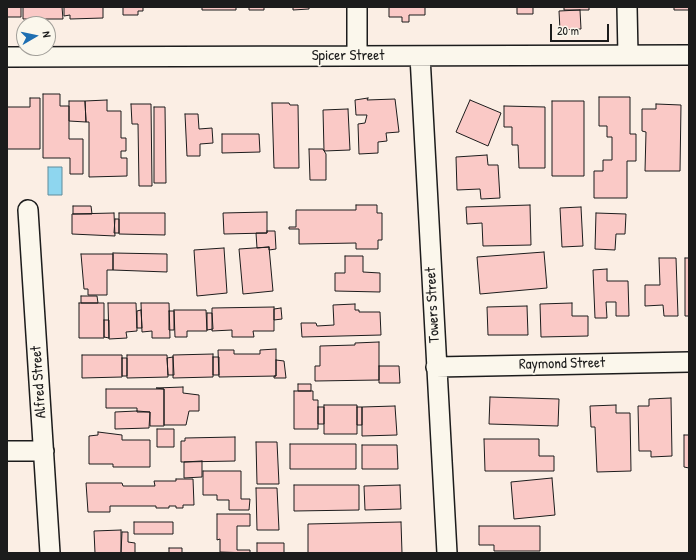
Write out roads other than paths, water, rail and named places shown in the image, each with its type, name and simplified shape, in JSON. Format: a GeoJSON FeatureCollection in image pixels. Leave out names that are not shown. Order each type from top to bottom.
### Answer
{"type":"FeatureCollection","features":[{"type":"Feature","properties":{"kind":"street"},"geometry":{"type":"LineString","coordinates":[[357,7],[357,56]]}},
{"type":"Feature","properties":{"kind":"street"},"geometry":{"type":"LineString","coordinates":[[627,7],[628,55]]}},
{"type":"Feature","properties":{"kind":"street","name":"Spicer Street"},"geometry":{"type":"LineString","coordinates":[[7,57],[689,55]]}},
{"type":"Feature","properties":{"kind":"street","name":"Towers Street"},"geometry":{"type":"LineString","coordinates":[[420,56],[447,553]]}},
{"type":"Feature","properties":{"kind":"street","name":"Alfred Street"},"geometry":{"type":"LineString","coordinates":[[28,210],[50,553]]}},
{"type":"Feature","properties":{"kind":"street","name":"Raymond Street"},"geometry":{"type":"LineString","coordinates":[[436,367],[689,362]]}},
{"type":"Feature","properties":{"kind":"street"},"geometry":{"type":"LineString","coordinates":[[7,452],[44,451]]}},
{"type":"Feature","properties":{"kind":"water"},"geometry":{"type":"Polygon","coordinates":[[[48,167],[62,167],[62,195],[48,195],[48,167]]]}}]}
